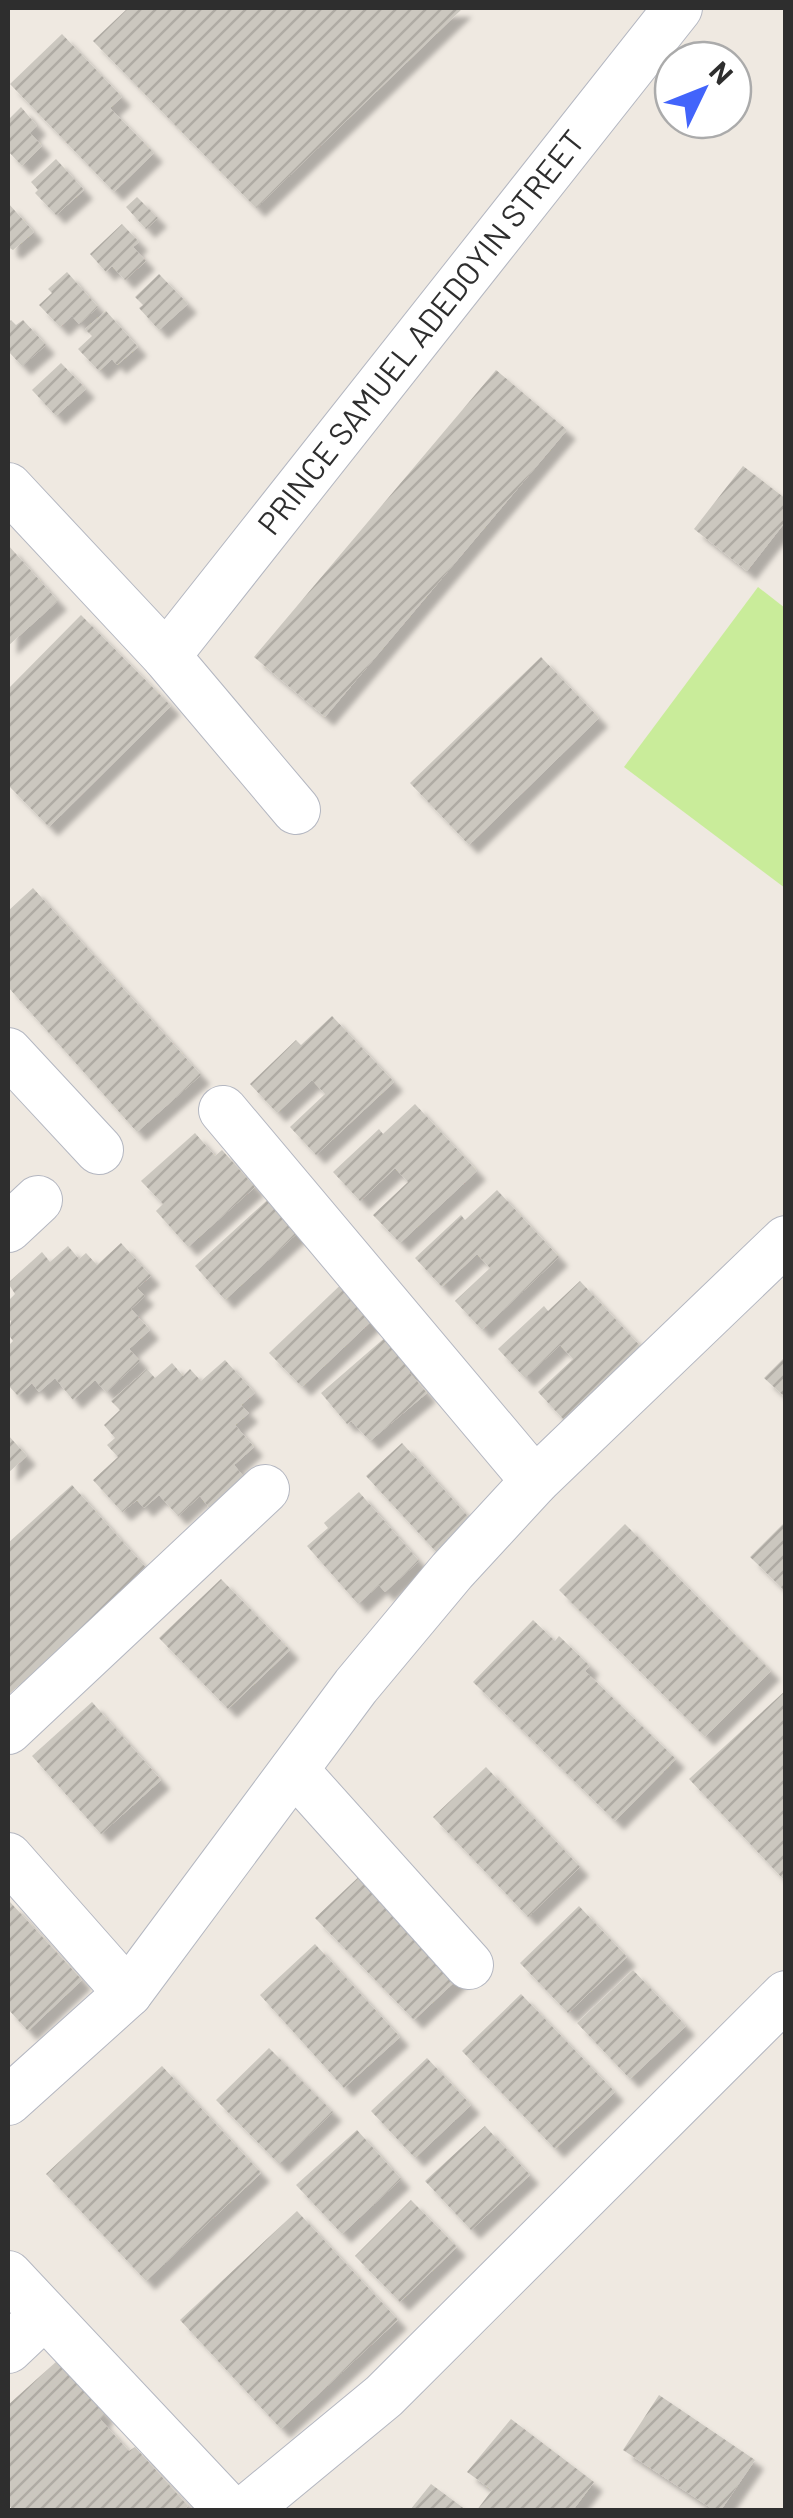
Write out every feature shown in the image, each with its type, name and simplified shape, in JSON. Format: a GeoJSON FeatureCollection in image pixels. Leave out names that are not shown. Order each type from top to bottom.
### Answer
{"type":"FeatureCollection","features":[{"type":"Feature","properties":{"kind":"street","name":"PRINCE SAMUEL ADEDOYIN STREET"},"geometry":{"type":"LineString","coordinates":[[166,656],[678,8]]}},
{"type":"Feature","properties":{"kind":"street"},"geometry":{"type":"LineString","coordinates":[[8,487],[166,656],[296,810]]}},
{"type":"Feature","properties":{"kind":"street"},"geometry":{"type":"LineString","coordinates":[[8,1052],[99,1150]]}},
{"type":"Feature","properties":{"kind":"street"},"geometry":{"type":"LineString","coordinates":[[223,1110],[535,1481]]}},
{"type":"Feature","properties":{"kind":"street"},"geometry":{"type":"LineString","coordinates":[[8,2102],[128,1994],[356,1686],[452,1571],[535,1481],[786,1240]]}},
{"type":"Feature","properties":{"kind":"street"},"geometry":{"type":"LineString","coordinates":[[8,1730],[265,1489]]}},
{"type":"Feature","properties":{"kind":"street"},"geometry":{"type":"LineString","coordinates":[[294,1770],[469,1965]]}},
{"type":"Feature","properties":{"kind":"street"},"geometry":{"type":"LineString","coordinates":[[8,1857],[128,1994]]}},
{"type":"Feature","properties":{"kind":"street"},"geometry":{"type":"LineString","coordinates":[[246,2510],[384,2396],[786,1995]]}},
{"type":"Feature","properties":{"kind":"street"},"geometry":{"type":"LineString","coordinates":[[8,2275],[229,2510]]}},
{"type":"Feature","properties":{"kind":"street"},"geometry":{"type":"LineString","coordinates":[[8,2349],[44,2316]]}},
{"type":"Feature","properties":{"kind":"green space"},"geometry":{"type":"Polygon","coordinates":[[[758,587],[785,608],[785,888],[624,767],[758,587]]]}},
{"type":"Feature","properties":{"kind":"building"},"geometry":{"type":"Polygon","coordinates":[[[128,8],[463,8],[256,208],[93,41],[128,8]]]}},
{"type":"Feature","properties":{"kind":"building"},"geometry":{"type":"Polygon","coordinates":[[[62,34],[122,97],[110,108],[154,153],[114,192],[10,84],[62,34]]]}},
{"type":"Feature","properties":{"kind":"building"},"geometry":{"type":"Polygon","coordinates":[[[21,107],[37,126],[30,133],[42,146],[22,166],[8,151],[8,120],[21,107]]]}},
{"type":"Feature","properties":{"kind":"building"},"geometry":{"type":"Polygon","coordinates":[[[56,159],[84,190],[56,215],[35,193],[38,190],[31,182],[56,159]]]}},
{"type":"Feature","properties":{"kind":"building"},"geometry":{"type":"Polygon","coordinates":[[[137,197],[158,218],[146,229],[126,207],[137,197]]]}},
{"type":"Feature","properties":{"kind":"building"},"geometry":{"type":"Polygon","coordinates":[[[8,203],[34,232],[13,250],[8,247],[8,203]]]}},
{"type":"Feature","properties":{"kind":"building"},"geometry":{"type":"Polygon","coordinates":[[[122,224],[139,242],[133,247],[146,261],[125,280],[112,266],[106,272],[90,254],[122,224]]]}},
{"type":"Feature","properties":{"kind":"building"},"geometry":{"type":"Polygon","coordinates":[[[67,272],[98,307],[79,324],[72,316],[60,327],[39,305],[52,293],[48,289],[67,272]]]}},
{"type":"Feature","properties":{"kind":"building"},"geometry":{"type":"Polygon","coordinates":[[[159,274],[188,304],[159,330],[139,308],[143,305],[135,297],[159,274]]]}},
{"type":"Feature","properties":{"kind":"building"},"geometry":{"type":"Polygon","coordinates":[[[106,311],[138,347],[117,365],[112,359],[99,371],[78,349],[92,336],[85,329],[106,311]]]}},
{"type":"Feature","properties":{"kind":"building"},"geometry":{"type":"Polygon","coordinates":[[[11,320],[16,325],[23,320],[46,345],[22,366],[8,351],[11,320]]]}},
{"type":"Feature","properties":{"kind":"building"},"geometry":{"type":"Polygon","coordinates":[[[61,363],[86,389],[56,416],[32,390],[61,363]]]}},
{"type":"Feature","properties":{"kind":"building"},"geometry":{"type":"Polygon","coordinates":[[[496,370],[567,430],[325,717],[254,657],[496,370]]]}},
{"type":"Feature","properties":{"kind":"building"},"geometry":{"type":"Polygon","coordinates":[[[743,466],[786,499],[786,521],[747,571],[694,529],[743,466]]]}},
{"type":"Feature","properties":{"kind":"building"},"geometry":{"type":"Polygon","coordinates":[[[8,545],[58,601],[8,646],[8,545]]]}},
{"type":"Feature","properties":{"kind":"building"},"geometry":{"type":"Polygon","coordinates":[[[81,615],[171,706],[49,827],[8,785],[8,689],[81,615]]]}},
{"type":"Feature","properties":{"kind":"building"},"geometry":{"type":"Polygon","coordinates":[[[541,657],[599,718],[469,845],[410,783],[541,657]]]}},
{"type":"Feature","properties":{"kind":"building"},"geometry":{"type":"Polygon","coordinates":[[[33,888],[201,1075],[137,1132],[8,987],[8,911],[33,888]]]}},
{"type":"Feature","properties":{"kind":"building"},"geometry":{"type":"Polygon","coordinates":[[[332,1016],[394,1082],[316,1155],[290,1127],[325,1094],[312,1080],[277,1113],[250,1084],[296,1040],[301,1045],[332,1016]]]}},
{"type":"Feature","properties":{"kind":"building"},"geometry":{"type":"Polygon","coordinates":[[[415,1104],[477,1171],[400,1243],[373,1215],[408,1182],[395,1168],[360,1201],[333,1172],[379,1129],[383,1134],[415,1104]]]}},
{"type":"Feature","properties":{"kind":"building"},"geometry":{"type":"Polygon","coordinates":[[[195,1133],[215,1156],[222,1150],[255,1187],[188,1247],[156,1211],[163,1204],[141,1181],[195,1133]]]}},
{"type":"Feature","properties":{"kind":"building"},"geometry":{"type":"Polygon","coordinates":[[[497,1190],[559,1257],[482,1330],[455,1301],[490,1268],[477,1254],[442,1287],[415,1258],[461,1215],[465,1220],[497,1190]]]}},
{"type":"Feature","properties":{"kind":"building"},"geometry":{"type":"Polygon","coordinates":[[[275,1193],[305,1226],[225,1300],[195,1266],[275,1193]]]}},
{"type":"Feature","properties":{"kind":"building"},"geometry":{"type":"Polygon","coordinates":[[[121,1243],[151,1276],[137,1288],[145,1296],[131,1309],[150,1330],[129,1349],[140,1361],[106,1392],[95,1380],[73,1400],[55,1378],[39,1392],[32,1383],[18,1396],[8,1385],[8,1346],[13,1341],[8,1334],[8,1301],[15,1294],[8,1283],[42,1252],[50,1262],[68,1246],[79,1259],[86,1253],[97,1265],[121,1243]]]}},
{"type":"Feature","properties":{"kind":"building"},"geometry":{"type":"Polygon","coordinates":[[[350,1276],[382,1311],[302,1387],[269,1353],[350,1276]]]}},
{"type":"Feature","properties":{"kind":"building"},"geometry":{"type":"Polygon","coordinates":[[[580,1281],[642,1348],[565,1421],[538,1392],[573,1359],[560,1345],[525,1378],[498,1349],[544,1306],[548,1311],[580,1281]]]}},
{"type":"Feature","properties":{"kind":"building"},"geometry":{"type":"Polygon","coordinates":[[[388,1335],[415,1366],[409,1372],[427,1393],[370,1441],[351,1421],[347,1424],[321,1393],[388,1335]]]}},
{"type":"Feature","properties":{"kind":"building"},"geometry":{"type":"Polygon","coordinates":[[[786,1356],[786,1398],[764,1378],[786,1356]]]}},
{"type":"Feature","properties":{"kind":"building"},"geometry":{"type":"Polygon","coordinates":[[[225,1360],[255,1393],[241,1405],[249,1413],[235,1425],[254,1447],[234,1465],[244,1477],[210,1509],[200,1496],[178,1516],[159,1495],[144,1508],[137,1500],[122,1512],[93,1480],[118,1457],[107,1445],[115,1438],[104,1425],[120,1410],[111,1401],[147,1369],[155,1378],[172,1363],[183,1376],[190,1369],[201,1381],[225,1360]]]}},
{"type":"Feature","properties":{"kind":"building"},"geometry":{"type":"Polygon","coordinates":[[[8,1435],[27,1456],[8,1473],[8,1435]]]}},
{"type":"Feature","properties":{"kind":"building"},"geometry":{"type":"Polygon","coordinates":[[[402,1443],[474,1523],[439,1555],[366,1476],[402,1443]]]}},
{"type":"Feature","properties":{"kind":"building"},"geometry":{"type":"Polygon","coordinates":[[[72,1485],[148,1570],[8,1695],[8,1543],[72,1485]]]}},
{"type":"Feature","properties":{"kind":"building"},"geometry":{"type":"Polygon","coordinates":[[[359,1492],[419,1561],[385,1592],[379,1585],[358,1604],[307,1546],[328,1528],[324,1523],[359,1492]]]}},
{"type":"Feature","properties":{"kind":"building"},"geometry":{"type":"Polygon","coordinates":[[[786,1521],[786,1592],[750,1557],[786,1521]]]}},
{"type":"Feature","properties":{"kind":"building"},"geometry":{"type":"Polygon","coordinates":[[[625,1524],[771,1671],[705,1737],[559,1590],[625,1524]]]}},
{"type":"Feature","properties":{"kind":"building"},"geometry":{"type":"Polygon","coordinates":[[[221,1579],[290,1650],[228,1709],[159,1638],[221,1579]]]}},
{"type":"Feature","properties":{"kind":"building"},"geometry":{"type":"Polygon","coordinates":[[[533,1620],[555,1641],[559,1636],[590,1666],[585,1671],[676,1759],[615,1821],[473,1682],[533,1620]]]}},
{"type":"Feature","properties":{"kind":"building"},"geometry":{"type":"Polygon","coordinates":[[[786,1690],[786,1882],[689,1779],[786,1690]]]}},
{"type":"Feature","properties":{"kind":"building"},"geometry":{"type":"Polygon","coordinates":[[[92,1702],[161,1780],[101,1834],[32,1756],[92,1702]]]}},
{"type":"Feature","properties":{"kind":"building"},"geometry":{"type":"Polygon","coordinates":[[[486,1767],[580,1867],[528,1917],[433,1817],[486,1767]]]}},
{"type":"Feature","properties":{"kind":"building"},"geometry":{"type":"Polygon","coordinates":[[[365,1871],[463,1974],[414,2020],[315,1918],[365,1871]]]}},
{"type":"Feature","properties":{"kind":"building"},"geometry":{"type":"Polygon","coordinates":[[[10,1902],[82,1980],[28,2031],[8,2009],[10,1902]]]}},
{"type":"Feature","properties":{"kind":"building"},"geometry":{"type":"Polygon","coordinates":[[[579,1906],[627,1957],[568,2013],[520,1963],[579,1906]]]}},
{"type":"Feature","properties":{"kind":"building"},"geometry":{"type":"Polygon","coordinates":[[[315,1944],[400,2037],[344,2088],[260,1995],[315,1944]]]}},
{"type":"Feature","properties":{"kind":"building"},"geometry":{"type":"Polygon","coordinates":[[[633,1970],[686,2026],[630,2079],[577,2023],[633,1970]]]}},
{"type":"Feature","properties":{"kind":"building"},"geometry":{"type":"Polygon","coordinates":[[[521,1994],[615,2092],[555,2149],[462,2051],[521,1994]]]}},
{"type":"Feature","properties":{"kind":"building"},"geometry":{"type":"Polygon","coordinates":[[[269,2048],[333,2112],[279,2164],[216,2100],[269,2048]]]}},
{"type":"Feature","properties":{"kind":"building"},"geometry":{"type":"Polygon","coordinates":[[[427,2058],[471,2105],[415,2158],[371,2111],[427,2058]]]}},
{"type":"Feature","properties":{"kind":"building"},"geometry":{"type":"Polygon","coordinates":[[[162,2066],[261,2173],[146,2281],[46,2174],[162,2066]]]}},
{"type":"Feature","properties":{"kind":"building"},"geometry":{"type":"Polygon","coordinates":[[[485,2126],[530,2175],[471,2230],[425,2181],[485,2126]]]}},
{"type":"Feature","properties":{"kind":"building"},"geometry":{"type":"Polygon","coordinates":[[[357,2130],[401,2179],[342,2234],[296,2185],[357,2130]]]}},
{"type":"Feature","properties":{"kind":"building"},"geometry":{"type":"Polygon","coordinates":[[[411,2200],[457,2247],[400,2302],[355,2256],[411,2200]]]}},
{"type":"Feature","properties":{"kind":"building"},"geometry":{"type":"Polygon","coordinates":[[[297,2211],[398,2320],[281,2429],[180,2320],[297,2211]]]}},
{"type":"Feature","properties":{"kind":"building"},"geometry":{"type":"Polygon","coordinates":[[[57,2361],[105,2414],[100,2419],[129,2451],[135,2447],[188,2506],[183,2510],[13,2510],[8,2504],[8,2405],[57,2361]]]}},
{"type":"Feature","properties":{"kind":"building"},"geometry":{"type":"Polygon","coordinates":[[[659,2395],[755,2460],[721,2510],[714,2510],[623,2450],[659,2395]]]}},
{"type":"Feature","properties":{"kind":"building"},"geometry":{"type":"Polygon","coordinates":[[[511,2419],[594,2482],[573,2510],[477,2510],[492,2490],[467,2472],[511,2419]]]}},
{"type":"Feature","properties":{"kind":"building"},"geometry":{"type":"Polygon","coordinates":[[[431,2484],[466,2510],[410,2510],[431,2484]]]}}]}
